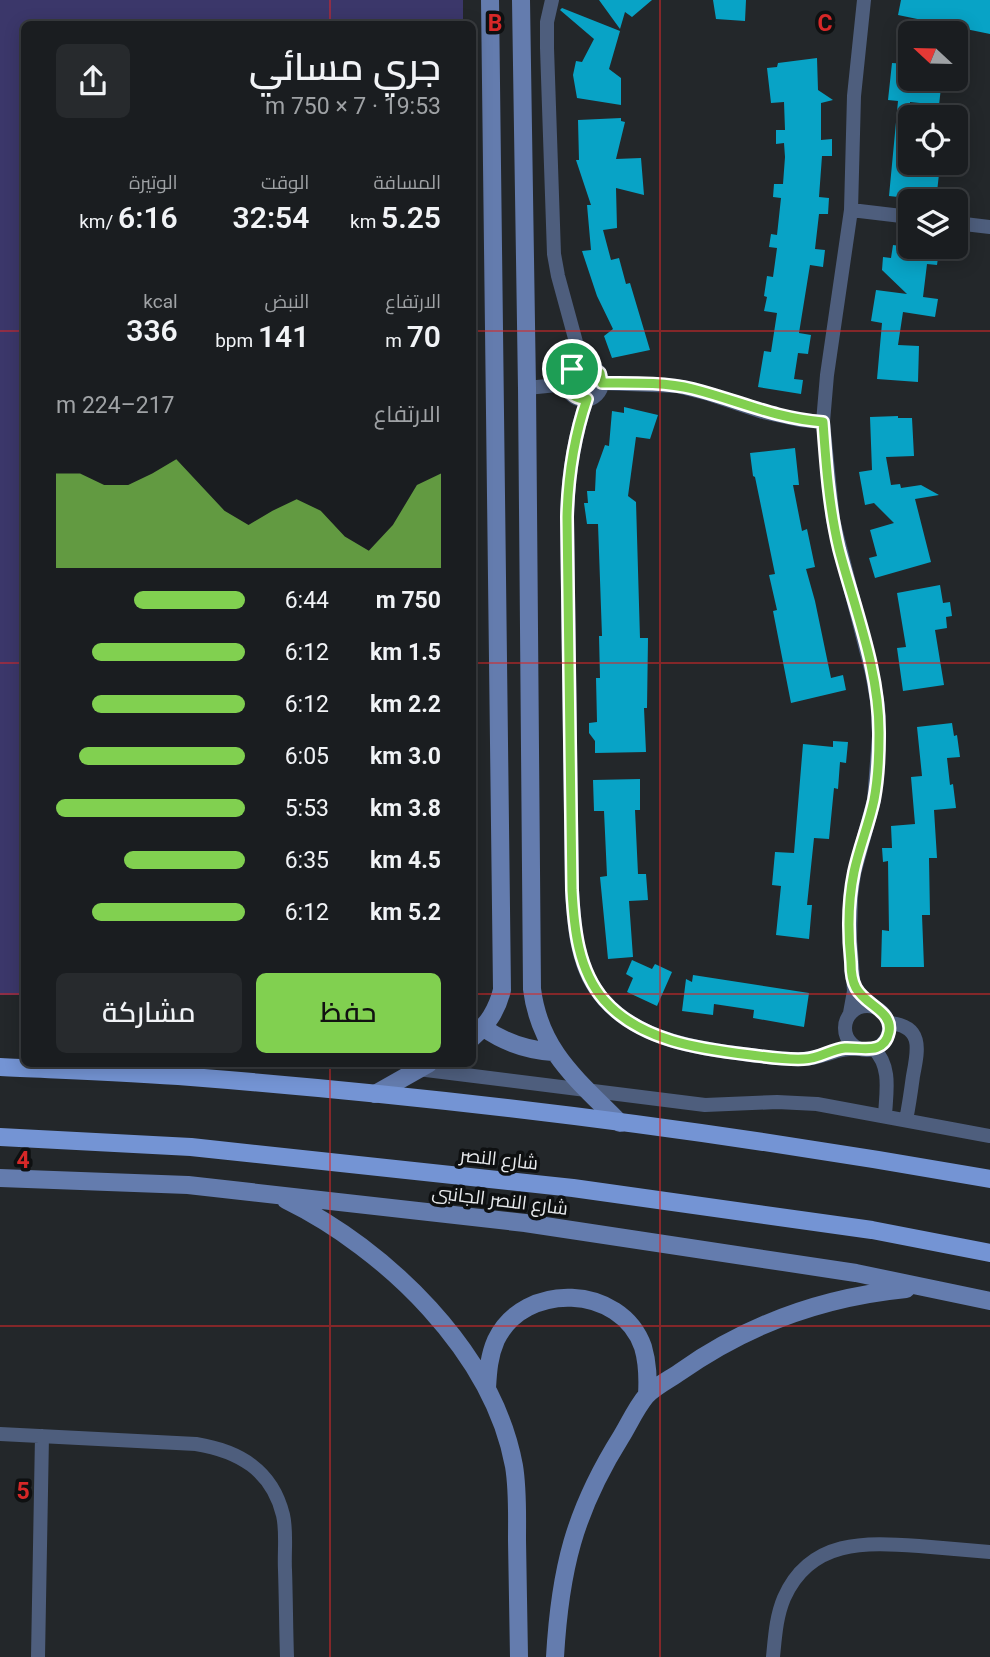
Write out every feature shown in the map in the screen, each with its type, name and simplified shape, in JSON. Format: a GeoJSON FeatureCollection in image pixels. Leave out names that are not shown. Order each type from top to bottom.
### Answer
{"type":"FeatureCollection","features":[{"type":"Feature","properties":{"kind":"main road"},"geometry":{"type":"LineString","coordinates":[[0,1067],[188,1076],[375,1094],[620,1123],[888,1161],[990,1179]]}},
{"type":"Feature","properties":{"kind":"main road","name":"شارع النصر"},"geometry":{"type":"LineString","coordinates":[[0,1138],[191,1147],[573,1188],[872,1230],[990,1253]]}},
{"type":"Feature","properties":{"kind":"street"},"geometry":{"type":"LineString","coordinates":[[489,0],[502,990],[498,1004],[478,1033],[524,1048],[553,1052]]}},
{"type":"Feature","properties":{"kind":"street"},"geometry":{"type":"LineString","coordinates":[[521,0],[532,989],[538,1022],[553,1052],[620,1123]]}},
{"type":"Feature","properties":{"kind":"street"},"geometry":{"type":"LineString","coordinates":[[552,0],[547,22],[547,48],[553,234],[558,276],[582,364]]}},
{"type":"Feature","properties":{"kind":"street"},"geometry":{"type":"LineString","coordinates":[[864,0],[854,96],[851,210],[823,422],[833,520],[878,706],[879,736],[874,800],[854,874],[851,896],[853,1000],[845,1027],[849,1041],[882,1058],[886,1069],[885,1116]]}},
{"type":"Feature","properties":{"kind":"street"},"geometry":{"type":"LineString","coordinates":[[851,210],[898,216]]}},
{"type":"Feature","properties":{"kind":"street"},"geometry":{"type":"LineString","coordinates":[[968,224],[990,227]]}},
{"type":"Feature","properties":{"kind":"street"},"geometry":{"type":"LineString","coordinates":[[582,364],[596,369],[602,383],[597,394],[587,399],[576,398],[568,390],[567,379],[572,369],[582,364]]}},
{"type":"Feature","properties":{"kind":"street"},"geometry":{"type":"LineString","coordinates":[[602,383],[677,386],[763,412],[823,422]]}},
{"type":"Feature","properties":{"kind":"street"},"geometry":{"type":"LineString","coordinates":[[527,388],[567,384]]}},
{"type":"Feature","properties":{"kind":"street"},"geometry":{"type":"LineString","coordinates":[[587,399],[577,433],[567,489],[567,517],[572,890],[574,924],[593,986],[615,1010],[642,1029],[662,1037],[699,1047],[787,1059],[813,1058],[843,1048],[880,1047],[888,1036],[889,1023],[885,1015],[871,1006],[853,982]]}},
{"type":"Feature","properties":{"kind":"street"},"geometry":{"type":"LineString","coordinates":[[850,1013],[856,1008],[871,1006]]}},
{"type":"Feature","properties":{"kind":"street"},"geometry":{"type":"LineString","coordinates":[[889,1023],[909,1029],[918,1046],[906,1120]]}},
{"type":"Feature","properties":{"kind":"street"},"geometry":{"type":"LineString","coordinates":[[831,1052],[846,1034]]}},
{"type":"Feature","properties":{"kind":"street"},"geometry":{"type":"LineString","coordinates":[[375,1094],[423,1067],[705,1105],[777,1102],[817,1104],[990,1136]]}},
{"type":"Feature","properties":{"kind":"street","name":"شارع النصر الجانبى"},"geometry":{"type":"LineString","coordinates":[[0,1178],[188,1185],[526,1223],[856,1273],[990,1301]]}},
{"type":"Feature","properties":{"kind":"street"},"geometry":{"type":"LineString","coordinates":[[273,1194],[318,1216],[360,1243],[398,1275],[433,1312],[487,1388],[513,1465],[517,1494],[519,1657]]}},
{"type":"Feature","properties":{"kind":"street"},"geometry":{"type":"LineString","coordinates":[[555,1657],[563,1577],[585,1501],[604,1464],[647,1395],[731,1339],[776,1318],[871,1292],[920,1288]]}},
{"type":"Feature","properties":{"kind":"street"},"geometry":{"type":"LineString","coordinates":[[487,1388],[488,1362],[497,1338],[513,1318],[534,1304],[559,1297],[572,1297],[584,1298],[608,1307],[628,1323],[642,1345],[648,1370],[647,1395]]}},
{"type":"Feature","properties":{"kind":"street"},"geometry":{"type":"LineString","coordinates":[[0,1434],[196,1444],[220,1448],[243,1458],[261,1474],[275,1494],[283,1517],[287,1657]]}},
{"type":"Feature","properties":{"kind":"street"},"geometry":{"type":"LineString","coordinates":[[38,1657],[43,1436]]}},
{"type":"Feature","properties":{"kind":"street"},"geometry":{"type":"LineString","coordinates":[[773,1657],[778,1614],[785,1597],[794,1581],[807,1567],[830,1552],[856,1544],[875,1542],[990,1552]]}},
{"type":"Feature","properties":{"kind":"shaded area"},"geometry":{"type":"Polygon","coordinates":[[[0,0],[463,0],[463,21],[21,21],[21,995],[0,995],[0,0]]]}},
{"type":"Feature","properties":{"kind":"building"},"geometry":{"type":"Polygon","coordinates":[[[599,0],[652,0],[632,17],[625,12],[620,29],[599,0]]]}},
{"type":"Feature","properties":{"kind":"building"},"geometry":{"type":"Polygon","coordinates":[[[713,0],[746,0],[745,21],[716,19],[713,0]]]}},
{"type":"Feature","properties":{"kind":"building"},"geometry":{"type":"Polygon","coordinates":[[[901,0],[990,0],[990,34],[968,29],[968,21],[927,21],[898,15],[901,0]]]}},
{"type":"Feature","properties":{"kind":"building"},"geometry":{"type":"Polygon","coordinates":[[[562,8],[620,31],[609,69],[621,78],[621,105],[577,98],[573,75],[576,61],[582,62],[594,39],[560,10],[562,8]]]}},
{"type":"Feature","properties":{"kind":"building"},"geometry":{"type":"Polygon","coordinates":[[[817,58],[818,90],[833,100],[821,103],[821,140],[832,139],[832,156],[822,156],[819,197],[829,198],[828,214],[819,214],[815,249],[825,250],[823,267],[810,265],[799,333],[811,335],[808,354],[798,353],[794,379],[803,380],[801,394],[758,387],[764,351],[771,352],[777,313],[764,311],[767,297],[764,296],[767,276],[773,277],[777,248],[769,247],[771,234],[777,235],[781,198],[773,197],[774,184],[783,184],[785,157],[784,143],[776,144],[776,130],[785,130],[784,102],[771,103],[767,68],[777,67],[778,63],[817,58]]]}},
{"type":"Feature","properties":{"kind":"building"},"geometry":{"type":"Polygon","coordinates":[[[892,63],[898,63],[898,91],[941,91],[939,105],[910,102],[910,105],[898,105],[898,175],[939,175],[937,189],[898,189],[898,197],[889,196],[898,101],[888,100],[892,63]]]}},
{"type":"Feature","properties":{"kind":"building"},"geometry":{"type":"Polygon","coordinates":[[[621,118],[621,121],[625,122],[616,159],[641,158],[644,195],[616,188],[617,228],[603,230],[611,260],[619,258],[626,284],[630,283],[650,350],[612,358],[604,336],[613,329],[597,296],[582,251],[591,250],[587,205],[591,205],[576,160],[579,160],[578,120],[621,118]]]}},
{"type":"Feature","properties":{"kind":"building"},"geometry":{"type":"Polygon","coordinates":[[[893,245],[898,246],[898,259],[938,259],[937,265],[927,264],[923,297],[938,299],[935,317],[903,312],[898,345],[919,346],[918,382],[877,379],[882,323],[871,321],[876,290],[907,294],[882,270],[883,257],[891,258],[893,245]]]}},
{"type":"Feature","properties":{"kind":"building"},"geometry":{"type":"Polygon","coordinates":[[[624,407],[658,415],[650,439],[636,437],[628,496],[636,502],[640,638],[648,638],[647,708],[644,708],[646,752],[595,753],[595,741],[589,733],[589,723],[597,722],[596,678],[600,678],[599,636],[602,636],[598,524],[587,524],[584,503],[588,503],[587,491],[595,491],[596,470],[605,445],[609,446],[612,411],[624,413],[624,407]]]}},
{"type":"Feature","properties":{"kind":"building"},"geometry":{"type":"Polygon","coordinates":[[[870,417],[912,418],[914,456],[886,457],[891,485],[900,484],[901,488],[921,485],[939,495],[915,499],[931,562],[875,578],[869,558],[877,556],[870,530],[894,523],[874,503],[865,505],[859,472],[872,470],[870,417]]]}},
{"type":"Feature","properties":{"kind":"building"},"geometry":{"type":"Polygon","coordinates":[[[795,448],[799,485],[793,485],[802,531],[807,529],[815,567],[806,569],[831,678],[843,675],[846,690],[791,703],[773,611],[777,610],[769,575],[775,574],[750,453],[795,448]]]}},
{"type":"Feature","properties":{"kind":"building"},"geometry":{"type":"Polygon","coordinates":[[[940,585],[943,603],[950,602],[952,616],[946,617],[947,628],[935,630],[944,685],[903,691],[897,648],[906,647],[897,593],[940,585]]]}},
{"type":"Feature","properties":{"kind":"building"},"geometry":{"type":"Polygon","coordinates":[[[952,723],[954,736],[957,735],[960,757],[947,758],[956,808],[934,810],[937,858],[929,858],[930,915],[922,915],[924,967],[881,967],[882,930],[889,931],[888,861],[883,862],[882,848],[892,848],[891,826],[915,824],[911,777],[922,776],[917,727],[952,723]]]}},
{"type":"Feature","properties":{"kind":"building"},"geometry":{"type":"Polygon","coordinates":[[[833,741],[848,742],[846,763],[840,762],[838,789],[834,788],[829,839],[814,838],[807,905],[812,905],[809,939],[776,935],[781,886],[772,885],[775,852],[794,853],[803,744],[833,747],[833,741]]]}},
{"type":"Feature","properties":{"kind":"building"},"geometry":{"type":"Polygon","coordinates":[[[640,779],[640,810],[635,810],[638,874],[646,874],[648,900],[629,901],[633,957],[608,959],[600,877],[607,876],[604,811],[594,811],[593,780],[640,779]]]}},
{"type":"Feature","properties":{"kind":"building"},"geometry":{"type":"Polygon","coordinates":[[[632,960],[652,969],[655,964],[672,972],[657,1006],[627,992],[633,978],[626,974],[632,960]]]}},
{"type":"Feature","properties":{"kind":"building"},"geometry":{"type":"Polygon","coordinates":[[[693,975],[809,993],[804,1027],[753,1018],[754,1010],[714,1004],[713,1015],[682,1011],[686,979],[692,982],[693,975]]]}},
{"type":"Feature","properties":{"kind":"route"},"geometry":{"type":"LineString","coordinates":[[587,364],[600,373],[602,383],[677,386],[763,412],[823,422],[833,520],[878,706],[879,736],[874,800],[854,874],[850,918],[853,982],[871,1006],[879,1009],[889,1023],[888,1036],[880,1047],[867,1051],[843,1048],[813,1058],[787,1059],[679,1043],[642,1029],[624,1018],[605,1002],[593,986],[580,951],[574,924],[572,890],[567,489],[577,433],[587,399],[576,398],[568,390],[567,379],[572,369],[576,365],[587,364]]}}]}
